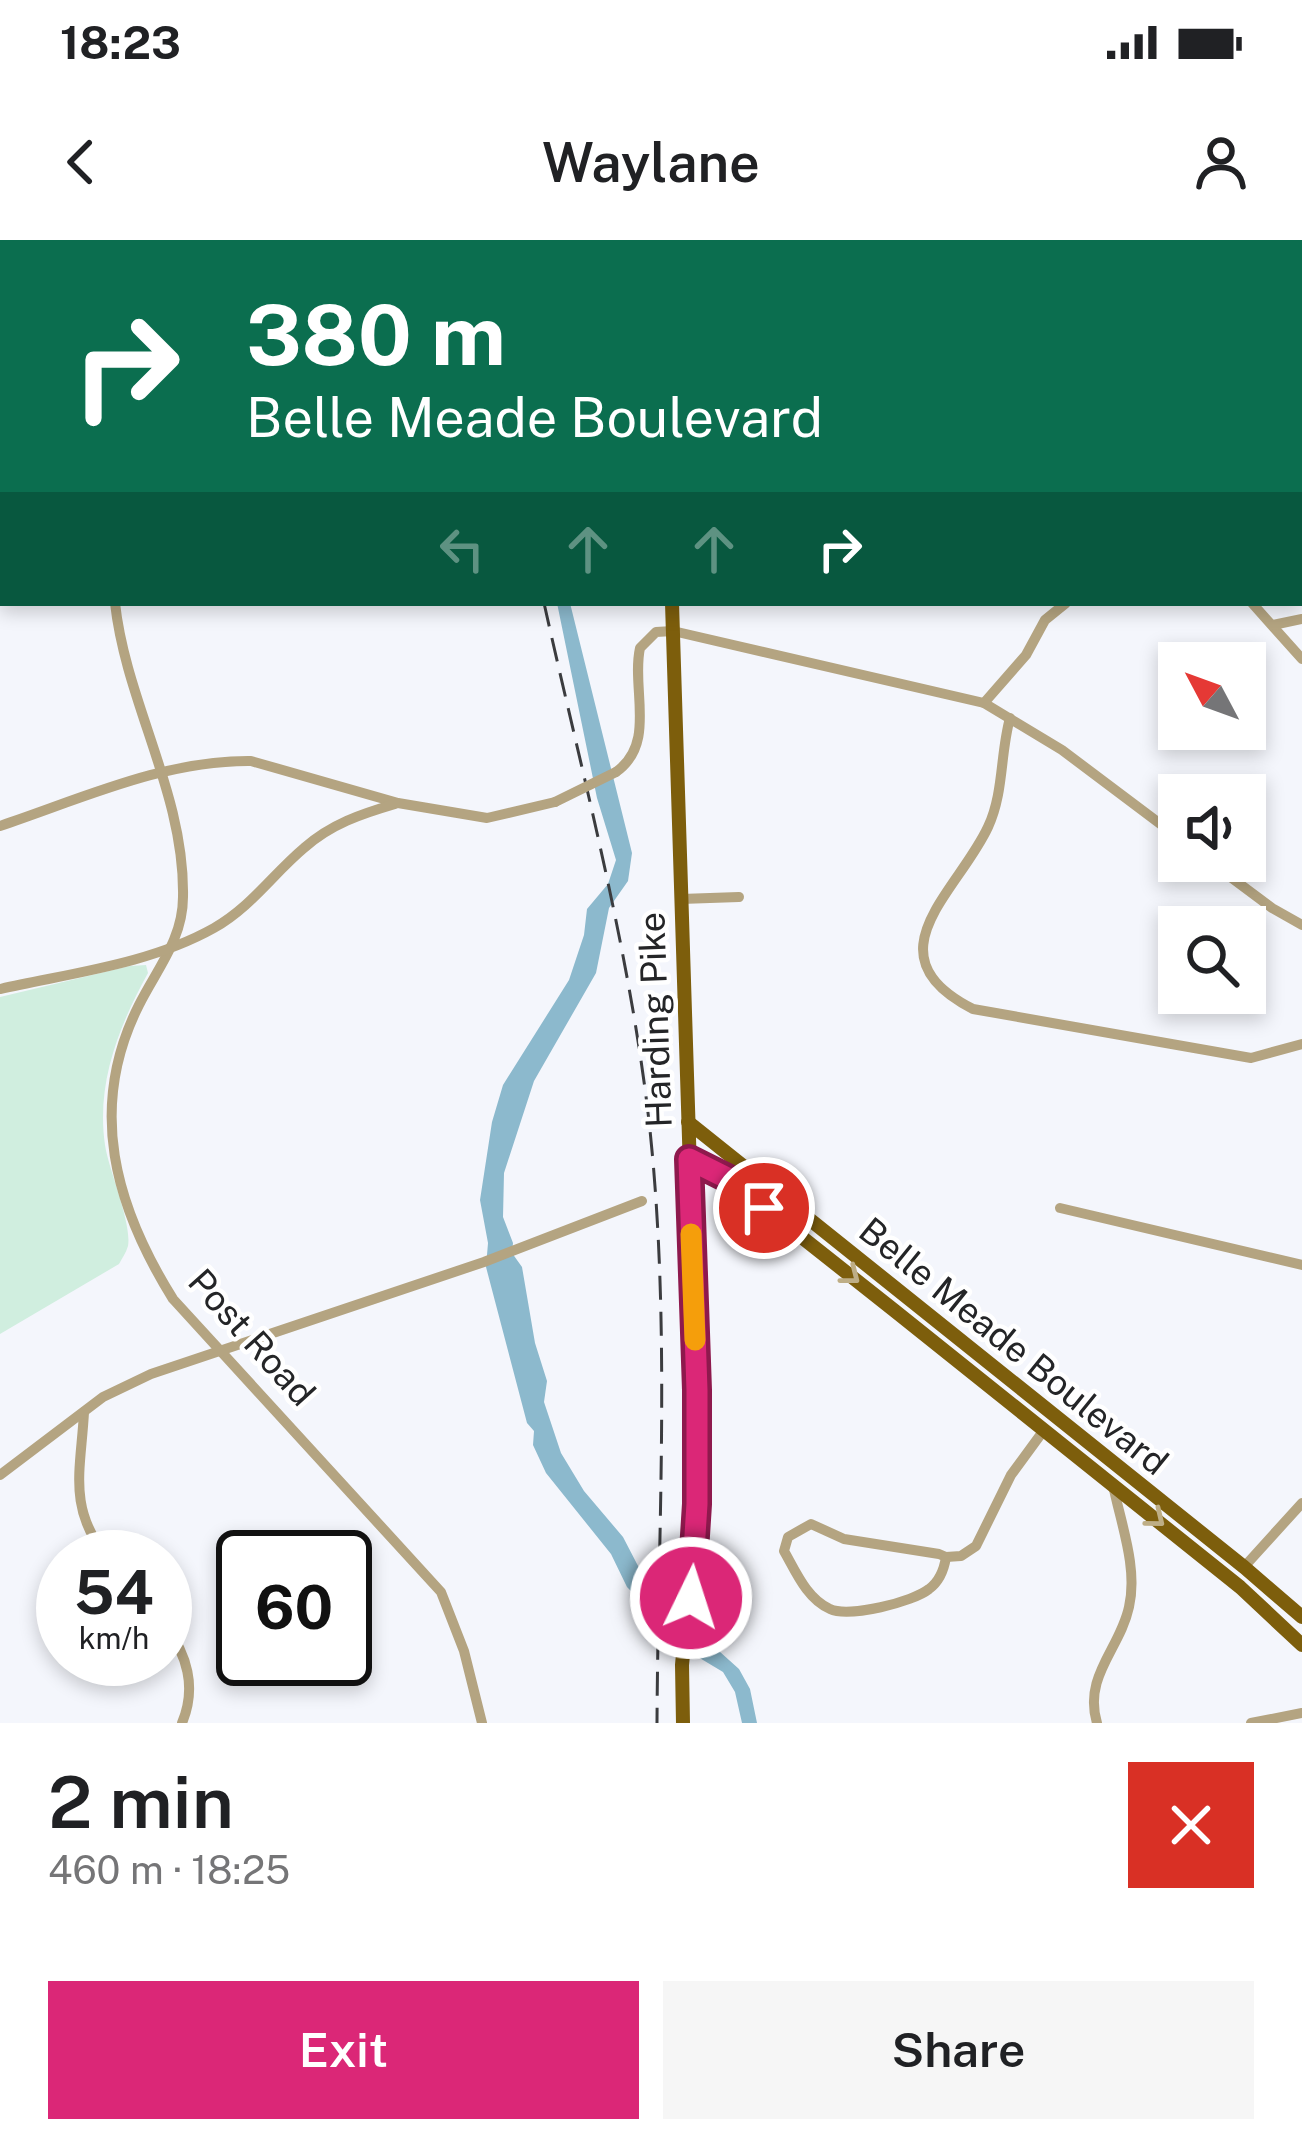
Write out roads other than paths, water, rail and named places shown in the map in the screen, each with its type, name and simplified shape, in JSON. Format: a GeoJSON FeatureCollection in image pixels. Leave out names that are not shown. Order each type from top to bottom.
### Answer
{"type":"FeatureCollection","features":[{"type":"Feature","properties":{"kind":"main road","name":"Harding Pike"},"geometry":{"type":"LineString","coordinates":[[673,606],[697,1390],[697,1504],[682,1665],[683,1723]]}},
{"type":"Feature","properties":{"kind":"main road","name":"Belle Meade Boulevard"},"geometry":{"type":"LineString","coordinates":[[688,1122],[1302,1617]]}},
{"type":"Feature","properties":{"kind":"main road","name":"Belle Meade Boulevard"},"geometry":{"type":"LineString","coordinates":[[689,1159],[716,1171],[895,1311],[1231,1580],[1302,1645]]}},
{"type":"Feature","properties":{"kind":"main road"},"geometry":{"type":"LineString","coordinates":[[764,1208],[776,1193]]}},
{"type":"Feature","properties":{"kind":"main road"},"geometry":{"type":"LineString","coordinates":[[817,1250],[829,1236]]}},
{"type":"Feature","properties":{"kind":"main road"},"geometry":{"type":"LineString","coordinates":[[895,1311],[906,1297]]}},
{"type":"Feature","properties":{"kind":"main road"},"geometry":{"type":"LineString","coordinates":[[1044,1430],[1055,1416]]}},
{"type":"Feature","properties":{"kind":"main road"},"geometry":{"type":"LineString","coordinates":[[1113,1485],[1124,1472]]}},
{"type":"Feature","properties":{"kind":"main road"},"geometry":{"type":"LineString","coordinates":[[1231,1580],[1244,1567]]}},
{"type":"Feature","properties":{"kind":"street","name":"Post Road"},"geometry":{"type":"LineString","coordinates":[[115,606],[119,636],[164,771],[184,896],[172,949],[143,997],[115,1061],[112,1144],[128,1210],[149,1260],[173,1299],[441,1592],[464,1651],[482,1723]]}},
{"type":"Feature","properties":{"kind":"street"},"geometry":{"type":"LineString","coordinates":[[984,703],[1026,655],[1045,620],[1062,606]]}},
{"type":"Feature","properties":{"kind":"street"},"geometry":{"type":"LineString","coordinates":[[1255,606],[1302,659]]}},
{"type":"Feature","properties":{"kind":"street"},"geometry":{"type":"LineString","coordinates":[[1273,625],[1302,619]]}},
{"type":"Feature","properties":{"kind":"street"},"geometry":{"type":"LineString","coordinates":[[0,826],[164,771],[208,762],[251,761],[398,803],[487,818],[555,802],[616,772],[631,759],[638,743],[640,648],[656,632],[673,631],[984,703],[1062,750],[1158,822]]}},
{"type":"Feature","properties":{"kind":"street"},"geometry":{"type":"LineString","coordinates":[[1010,718],[998,803],[926,927],[926,964],[937,986],[974,1010],[1251,1058],[1302,1044]]}},
{"type":"Feature","properties":{"kind":"street"},"geometry":{"type":"LineString","coordinates":[[0,989],[172,949],[247,905],[302,849],[327,831],[350,817],[398,803]]}},
{"type":"Feature","properties":{"kind":"street"},"geometry":{"type":"LineString","coordinates":[[1237,882],[1302,925]]}},
{"type":"Feature","properties":{"kind":"street"},"geometry":{"type":"LineString","coordinates":[[681,898],[739,897]]}},
{"type":"Feature","properties":{"kind":"street"},"geometry":{"type":"LineString","coordinates":[[1,1471],[103,1397],[152,1373],[484,1262],[642,1201]]}},
{"type":"Feature","properties":{"kind":"street"},"geometry":{"type":"LineString","coordinates":[[1060,1208],[1302,1265]]}},
{"type":"Feature","properties":{"kind":"street"},"geometry":{"type":"LineString","coordinates":[[84,1412],[78,1502],[89,1530]]}},
{"type":"Feature","properties":{"kind":"street"},"geometry":{"type":"LineString","coordinates":[[946,1557],[940,1578],[926,1593],[841,1613],[821,1604],[804,1586],[784,1544],[794,1531],[811,1524],[844,1539],[961,1556],[976,1546],[1011,1475],[1044,1430]]}},
{"type":"Feature","properties":{"kind":"street"},"geometry":{"type":"LineString","coordinates":[[1097,1723],[1096,1678],[1129,1612],[1133,1580],[1113,1485]]}},
{"type":"Feature","properties":{"kind":"street"},"geometry":{"type":"LineString","coordinates":[[1244,1567],[1302,1503]]}},
{"type":"Feature","properties":{"kind":"street"},"geometry":{"type":"LineString","coordinates":[[182,1723],[190,1686]]}},
{"type":"Feature","properties":{"kind":"street"},"geometry":{"type":"LineString","coordinates":[[1251,1723],[1302,1713]]}},
{"type":"Feature","properties":{"kind":"water"},"geometry":{"type":"Polygon","coordinates":[[[558,606],[571,606],[632,853],[628,881],[609,908],[596,973],[534,1081],[504,1173],[503,1217],[512,1253],[522,1267],[547,1381],[544,1402],[561,1453],[584,1491],[623,1537],[650,1589],[739,1669],[750,1689],[757,1723],[742,1723],[735,1692],[723,1672],[693,1654],[627,1587],[611,1554],[546,1473],[533,1445],[534,1431],[527,1423],[486,1267],[488,1243],[480,1200],[503,1085],[569,980],[587,909],[608,884],[616,860],[597,798],[558,606]]]}},
{"type":"Feature","properties":{"kind":"railway"},"geometry":{"type":"LineString","coordinates":[[545,606],[617,926],[649,1121],[660,1271],[657,1723]]}}]}
